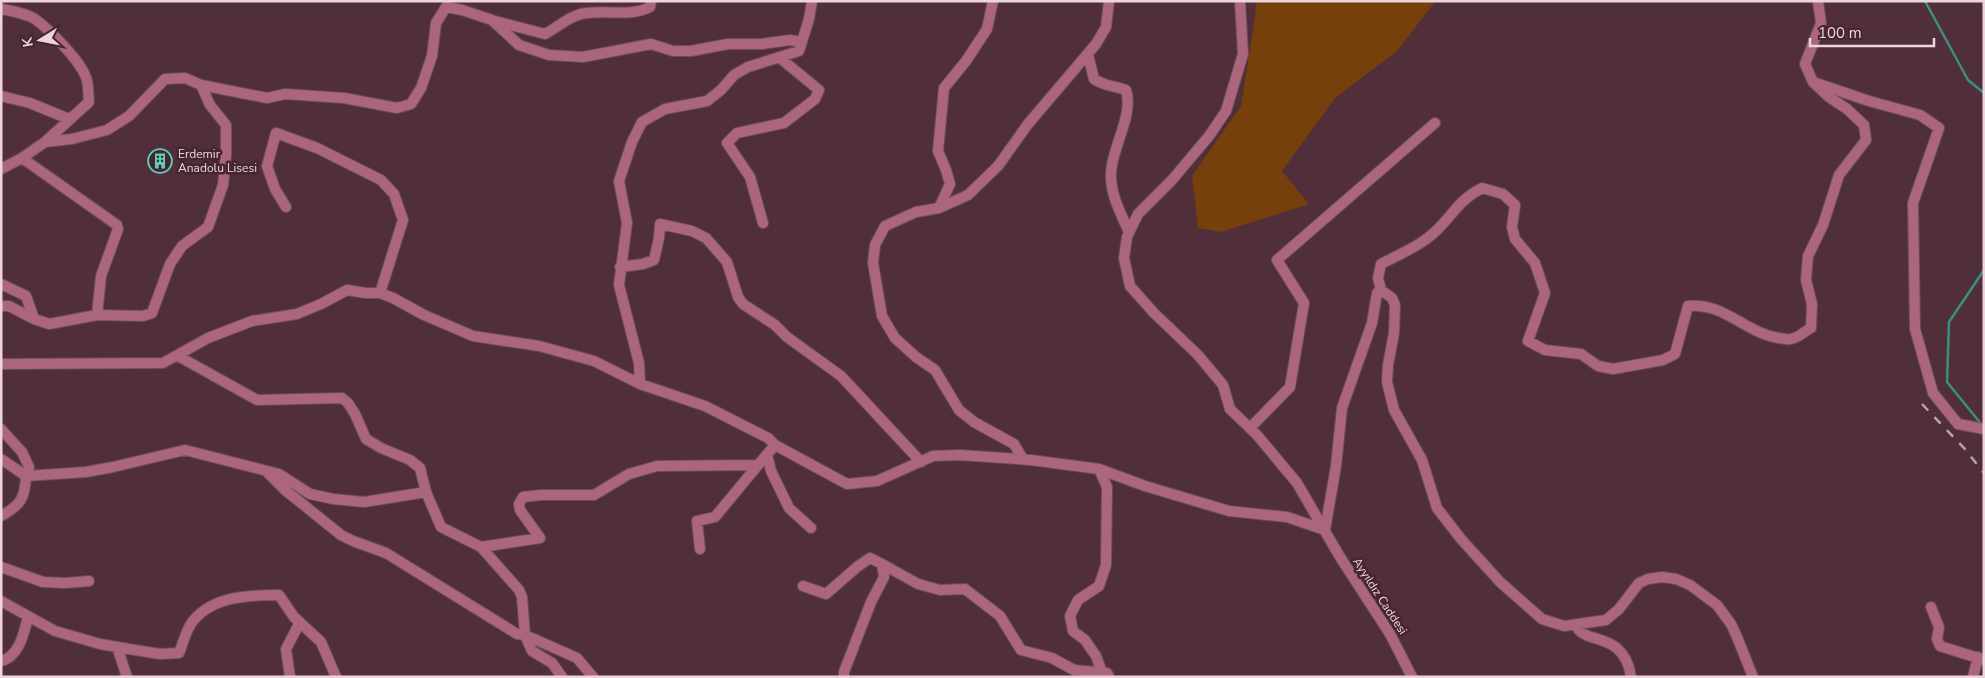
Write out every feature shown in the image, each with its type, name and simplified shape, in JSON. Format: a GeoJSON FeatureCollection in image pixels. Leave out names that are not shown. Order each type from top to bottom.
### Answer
{"type":"FeatureCollection","features":[{"type":"Feature","properties":{"kind":"street"},"geometry":{"type":"LineString","coordinates":[[452,1],[460,2],[462,10]]}},
{"type":"Feature","properties":{"kind":"street"},"geometry":{"type":"LineString","coordinates":[[45,142],[72,139],[107,130],[130,116],[165,79],[185,78],[201,85],[267,98],[285,94],[344,98],[397,108],[410,104],[421,88],[432,56],[436,23],[446,7],[545,34],[572,18],[585,13],[607,11],[641,12],[650,7],[651,1]]}},
{"type":"Feature","properties":{"kind":"street"},"geometry":{"type":"LineString","coordinates":[[640,384],[639,362],[619,285],[627,223],[619,181],[632,142],[642,122],[665,110],[707,101],[721,90],[734,75],[748,67],[799,51],[809,19],[812,1]]}},
{"type":"Feature","properties":{"kind":"street"},"geometry":{"type":"LineString","coordinates":[[939,208],[950,184],[938,151],[944,88],[966,61],[987,29],[993,1]]}},
{"type":"Feature","properties":{"kind":"street"},"geometry":{"type":"LineString","coordinates":[[1023,459],[1014,444],[974,422],[959,410],[935,370],[916,357],[895,338],[882,316],[873,262],[875,245],[885,226],[916,212],[939,208],[968,196],[998,166],[1028,124],[1096,44],[1106,26],[1109,1]]}},
{"type":"Feature","properties":{"kind":"street","name":"Ayyıldız Caddesi"},"geometry":{"type":"LineString","coordinates":[[1240,1],[1243,54],[1226,111],[1209,136],[1172,180],[1138,214],[1129,232],[1124,258],[1130,286],[1154,313],[1198,355],[1223,385],[1230,409],[1250,428],[1297,483],[1340,557],[1390,634],[1412,677]]}},
{"type":"Feature","properties":{"kind":"street"},"geometry":{"type":"LineString","coordinates":[[1753,677],[1737,637],[1717,605],[1690,585],[1676,579],[1662,577],[1648,579],[1639,583],[1619,609],[1606,620],[1564,626],[1552,624],[1532,612],[1500,582],[1461,539],[1437,508],[1422,460],[1394,410],[1387,382],[1394,333],[1395,304],[1392,298],[1381,290],[1378,278],[1381,264],[1420,244],[1431,235],[1467,196],[1482,188],[1503,194],[1515,205],[1512,227],[1515,240],[1535,263],[1545,292],[1528,341],[1544,350],[1580,354],[1598,366],[1613,369],[1663,360],[1675,354],[1688,306],[1702,305],[1723,311],[1740,323],[1772,337],[1791,340],[1810,328],[1812,304],[1806,280],[1808,256],[1823,224],[1839,175],[1866,140],[1864,125],[1813,82],[1805,64],[1821,23],[1818,1]]}},
{"type":"Feature","properties":{"kind":"street"},"geometry":{"type":"LineString","coordinates":[[1,9],[24,14],[35,19],[78,63],[86,77],[89,102],[45,142],[22,158],[1,169]]}},
{"type":"Feature","properties":{"kind":"street"},"geometry":{"type":"LineString","coordinates":[[492,20],[519,45],[549,55],[583,57],[651,44],[673,51],[691,51],[728,44],[761,44],[790,40],[801,42]]}},
{"type":"Feature","properties":{"kind":"street"},"geometry":{"type":"LineString","coordinates":[[1088,55],[1094,78],[1104,86],[1116,86],[1126,90],[1128,97],[1124,122],[1113,157],[1111,175],[1116,203],[1129,232]]}},
{"type":"Feature","properties":{"kind":"street"},"geometry":{"type":"LineString","coordinates":[[763,223],[750,177],[727,143],[737,133],[784,123],[815,99],[819,90],[780,58]]}},
{"type":"Feature","properties":{"kind":"street"},"geometry":{"type":"LineString","coordinates":[[1813,82],[1869,101],[1920,115],[1939,128],[1913,203],[1914,329],[1933,393],[1958,424],[1981,428]]}},
{"type":"Feature","properties":{"kind":"street"},"geometry":{"type":"LineString","coordinates":[[1,306],[10,306],[34,319],[49,324],[97,315],[143,316],[152,313],[170,264],[182,246],[208,227],[223,186],[226,125],[210,104],[201,85]]}},
{"type":"Feature","properties":{"kind":"street"},"geometry":{"type":"LineString","coordinates":[[1,96],[30,102],[69,119]]}},
{"type":"Feature","properties":{"kind":"street"},"geometry":{"type":"LineString","coordinates":[[1250,428],[1290,387],[1304,304],[1277,260],[1435,124]]}},
{"type":"Feature","properties":{"kind":"street"},"geometry":{"type":"LineString","coordinates":[[286,208],[274,189],[267,166],[276,133],[317,148],[381,180],[394,194],[403,220],[380,293]]}},
{"type":"Feature","properties":{"kind":"street"},"geometry":{"type":"LineString","coordinates":[[22,158],[117,226],[118,229],[101,276],[97,315]]}},
{"type":"Feature","properties":{"kind":"street"},"geometry":{"type":"LineString","coordinates":[[620,267],[644,264],[654,260],[660,224],[692,231],[706,238],[727,262],[738,297],[744,304],[775,325],[788,338],[841,376],[921,462]]}},
{"type":"Feature","properties":{"kind":"street"},"geometry":{"type":"LineString","coordinates":[[1,284],[26,296],[34,319]]}},
{"type":"Feature","properties":{"kind":"street"},"geometry":{"type":"LineString","coordinates":[[1,364],[163,362],[178,356],[208,338],[243,324],[297,314],[347,290],[380,293],[393,298],[424,316],[473,336],[539,346],[594,361],[640,384],[705,406],[768,438],[775,445],[847,484],[877,481],[933,456],[960,455],[1023,459],[1099,469],[1145,486],[1229,510],[1287,517],[1324,530],[1336,466],[1342,408],[1372,323],[1377,294],[1381,290]]}},
{"type":"Feature","properties":{"kind":"street"},"geometry":{"type":"LineString","coordinates":[[178,356],[257,400],[342,398],[348,403],[366,438],[381,448],[410,460],[420,468],[426,492],[441,527],[481,547],[519,590],[522,597],[525,635],[532,651],[552,663],[562,677]]}},
{"type":"Feature","properties":{"kind":"street"},"geometry":{"type":"LineString","coordinates":[[1,429],[22,452],[29,467],[23,498],[14,509],[1,516]]}},
{"type":"Feature","properties":{"kind":"street"},"geometry":{"type":"LineString","coordinates":[[700,549],[697,521],[715,517],[775,445]]}},
{"type":"Feature","properties":{"kind":"street"},"geometry":{"type":"LineString","coordinates":[[1,459],[26,476],[86,472],[185,450],[279,474],[310,494],[333,499],[364,502],[426,492]]}},
{"type":"Feature","properties":{"kind":"street"},"geometry":{"type":"LineString","coordinates":[[767,455],[771,471],[789,508],[811,528]]}},
{"type":"Feature","properties":{"kind":"street"},"geometry":{"type":"LineString","coordinates":[[481,547],[540,538],[520,510],[519,504],[523,497],[594,495],[629,474],[657,466],[758,465]]}},
{"type":"Feature","properties":{"kind":"street"},"geometry":{"type":"LineString","coordinates":[[1099,469],[1107,487],[1106,565],[1099,586],[1078,600],[1070,616],[1073,630],[1085,640],[1106,674]]}},
{"type":"Feature","properties":{"kind":"street"},"geometry":{"type":"LineString","coordinates":[[267,472],[285,490],[341,535],[386,553],[517,634],[525,635],[577,658],[593,677]]}},
{"type":"Feature","properties":{"kind":"street"},"geometry":{"type":"LineString","coordinates":[[803,586],[826,594],[870,558],[918,584],[940,590],[965,589],[1000,616],[1021,650],[1052,658],[1074,670],[1106,674]]}},
{"type":"Feature","properties":{"kind":"street"},"geometry":{"type":"LineString","coordinates":[[844,677],[844,672],[871,602],[884,577],[882,564]]}},
{"type":"Feature","properties":{"kind":"street"},"geometry":{"type":"LineString","coordinates":[[1,567],[43,582],[65,583],[89,580]]}},
{"type":"Feature","properties":{"kind":"street"},"geometry":{"type":"LineString","coordinates":[[1,601],[55,631],[117,647],[160,654],[179,653],[192,622],[212,605],[236,598],[279,595],[294,617],[321,642],[336,677]]}},
{"type":"Feature","properties":{"kind":"street"},"geometry":{"type":"LineString","coordinates":[[1931,607],[1939,627],[1937,638],[1940,646],[1981,658],[1973,677]]}},
{"type":"Feature","properties":{"kind":"street"},"geometry":{"type":"LineString","coordinates":[[1,661],[8,660],[15,653],[28,617]]}},
{"type":"Feature","properties":{"kind":"street"},"geometry":{"type":"LineString","coordinates":[[290,677],[286,649],[300,622]]}},
{"type":"Feature","properties":{"kind":"street"},"geometry":{"type":"LineString","coordinates":[[1576,625],[1581,632],[1608,642],[1622,652],[1629,666],[1631,677]]}},
{"type":"Feature","properties":{"kind":"street"},"geometry":{"type":"LineString","coordinates":[[117,647],[127,677]]}},
{"type":"Feature","properties":{"kind":"shaded area"},"geometry":{"type":"Polygon","coordinates":[[[1256,1],[1433,1],[1434,3],[1397,51],[1335,98],[1282,171],[1309,204],[1221,232],[1198,228],[1192,176],[1241,106],[1256,1]]]}},
{"type":"Feature","properties":{"kind":"waterway"},"geometry":{"type":"LineString","coordinates":[[1925,1],[1968,80],[1984,93]]}},
{"type":"Feature","properties":{"kind":"waterway"},"geometry":{"type":"LineString","coordinates":[[1982,425],[1947,382],[1949,322],[1984,270]]}},
{"type":"Feature","properties":{"kind":"railway"},"geometry":{"type":"LineString","coordinates":[[1922,404],[1964,448],[1984,473]]}},
{"type":"Feature","properties":{"kind":"place","name":"Erdemir Anadolu Lisesi"},"geometry":{"type":"Point","coordinates":[160,161]}}]}
